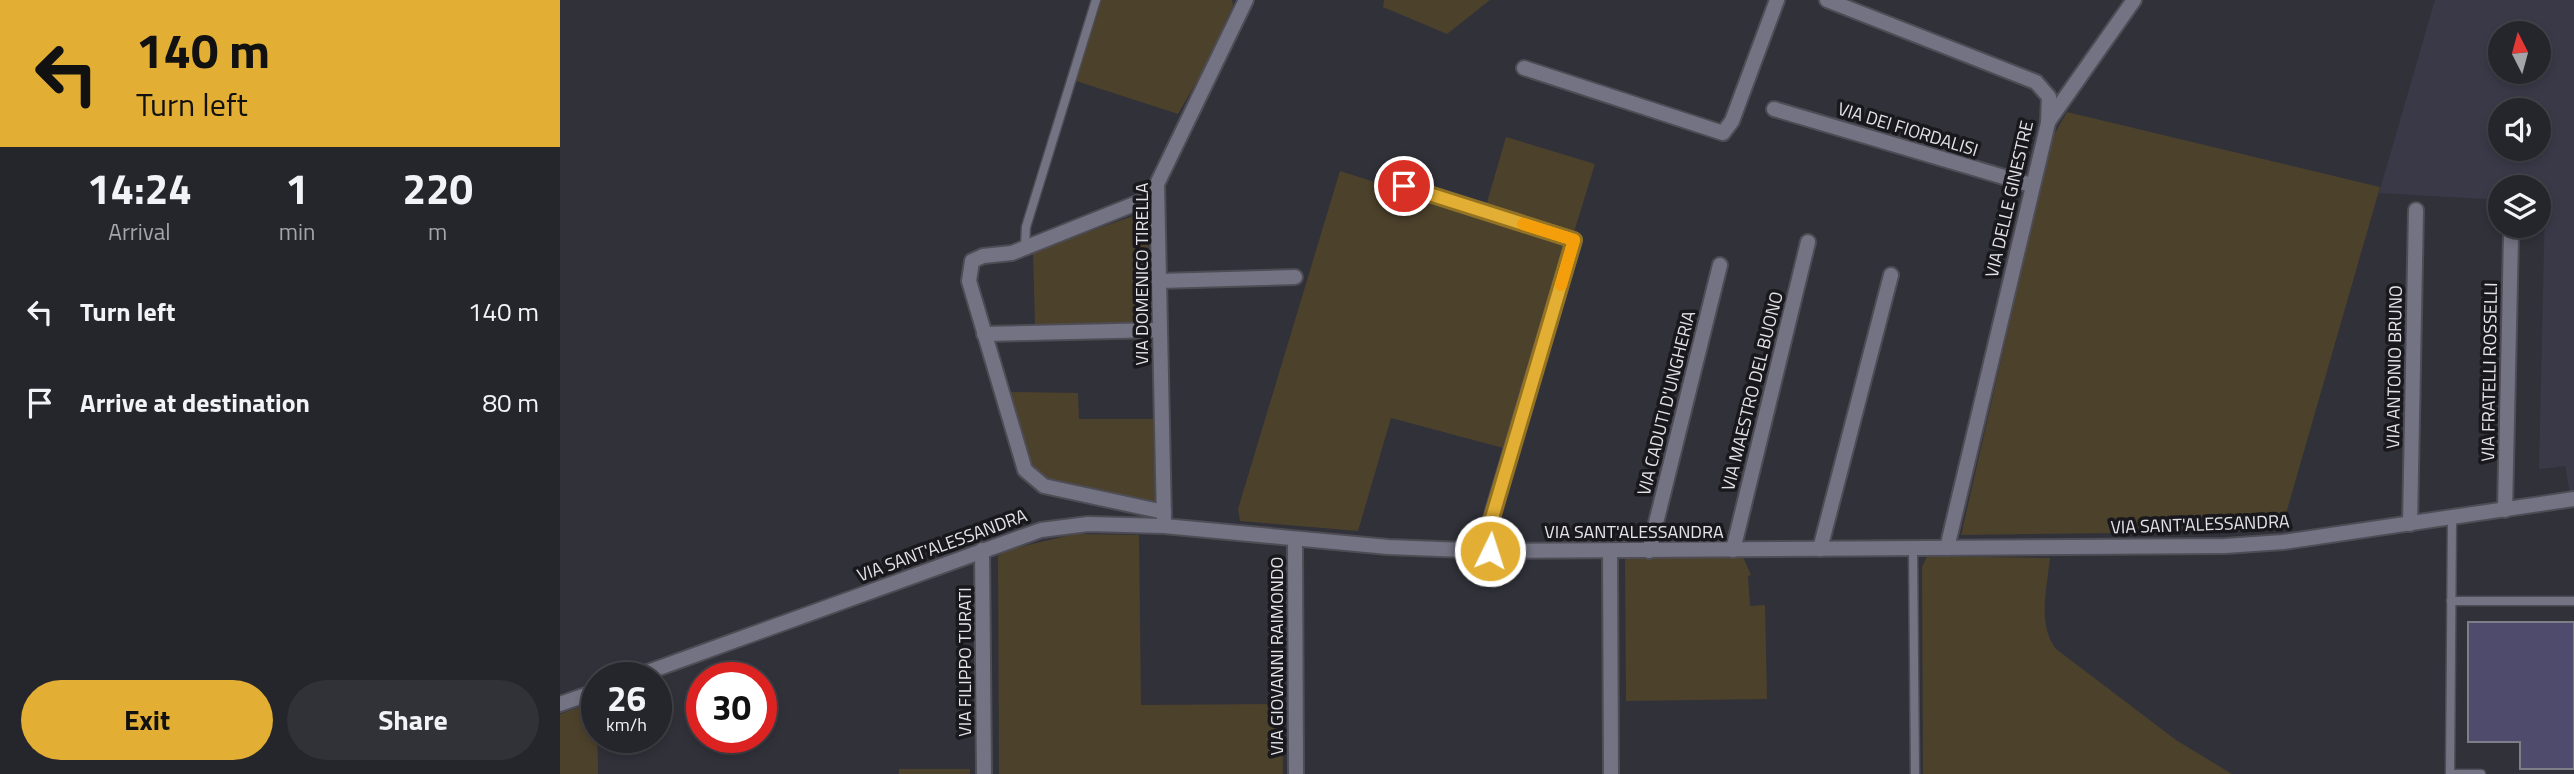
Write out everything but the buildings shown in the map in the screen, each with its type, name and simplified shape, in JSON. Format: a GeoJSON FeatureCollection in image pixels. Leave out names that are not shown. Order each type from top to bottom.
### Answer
{"type":"FeatureCollection","features":[{"type":"Feature","properties":{"kind":"street","name":"VIA DOMENICO TIRELLA"},"geometry":{"type":"LineString","coordinates":[[1164,519],[1157,195],[1160,173],[1246,0]]}},
{"type":"Feature","properties":{"kind":"street"},"geometry":{"type":"LineString","coordinates":[[1524,68],[1723,133],[1732,121],[1777,0]]}},
{"type":"Feature","properties":{"kind":"street","name":"VIA DELLE GINESTRE"},"geometry":{"type":"LineString","coordinates":[[1827,0],[2036,82],[2049,97],[2048,123],[2031,185],[1947,548]]}},
{"type":"Feature","properties":{"kind":"street"},"geometry":{"type":"LineString","coordinates":[[2048,123],[2134,0]]}},
{"type":"Feature","properties":{"kind":"street","name":"VIA DEI FIORDALISI"},"geometry":{"type":"LineString","coordinates":[[1774,109],[2031,185]]}},
{"type":"Feature","properties":{"kind":"street"},"geometry":{"type":"LineString","coordinates":[[1404,186],[1574,240],[1492,518],[1490,551]]}},
{"type":"Feature","properties":{"kind":"street"},"geometry":{"type":"LineString","coordinates":[[1157,195],[1012,253],[983,256],[972,261],[969,281],[1025,470],[1032,479],[1044,486],[1164,519]]}},
{"type":"Feature","properties":{"kind":"street","name":"VIA ANTONIO BRUNO"},"geometry":{"type":"LineString","coordinates":[[2410,524],[2416,210]]}},
{"type":"Feature","properties":{"kind":"street","name":"VIA FRATELLI ROSSELLI"},"geometry":{"type":"LineString","coordinates":[[2505,510],[2511,238]]}},
{"type":"Feature","properties":{"kind":"street","name":"VIA MAESTRO DEL BUONO"},"geometry":{"type":"LineString","coordinates":[[1733,550],[1808,242]]}},
{"type":"Feature","properties":{"kind":"street","name":"VIA CADUTI D'UNGHERIA"},"geometry":{"type":"LineString","coordinates":[[1649,551],[1720,265]]}},
{"type":"Feature","properties":{"kind":"street"},"geometry":{"type":"LineString","coordinates":[[1820,549],[1891,275]]}},
{"type":"Feature","properties":{"kind":"street"},"geometry":{"type":"LineString","coordinates":[[1158,281],[1295,277]]}},
{"type":"Feature","properties":{"kind":"street"},"geometry":{"type":"LineString","coordinates":[[984,334],[1159,330]]}},
{"type":"Feature","properties":{"kind":"street","name":"VIA SANT'ALESSANDRA"},"geometry":{"type":"LineString","coordinates":[[672,663],[982,550],[1053,529],[1088,524],[1164,519],[1295,539],[1490,551],[2225,546],[2283,542],[2574,499]]}},
{"type":"Feature","properties":{"kind":"street","name":"VIA GIOVANNI RAIMONDO"},"geometry":{"type":"LineString","coordinates":[[1295,539],[1296,774]]}},
{"type":"Feature","properties":{"kind":"street","name":"VIA FILIPPO TURATI"},"geometry":{"type":"LineString","coordinates":[[982,550],[984,774]]}},
{"type":"Feature","properties":{"kind":"street"},"geometry":{"type":"LineString","coordinates":[[1610,551],[1611,774]]}},
{"type":"Feature","properties":{"kind":"street"},"geometry":{"type":"LineString","coordinates":[[560,704],[581,697]]}},
{"type":"Feature","properties":{"kind":"lane"},"geometry":{"type":"LineString","coordinates":[[1026,246],[1026,227],[1096,0]]}},
{"type":"Feature","properties":{"kind":"lane"},"geometry":{"type":"LineString","coordinates":[[2452,518],[2450,774],[2481,774]]}},
{"type":"Feature","properties":{"kind":"lane"},"geometry":{"type":"LineString","coordinates":[[1913,548],[1915,774]]}},
{"type":"Feature","properties":{"kind":"lane"},"geometry":{"type":"LineString","coordinates":[[2451,601],[2574,601]]}},
{"type":"Feature","properties":{"kind":"shaded area"},"geometry":{"type":"Polygon","coordinates":[[[1091,0],[1232,0],[1233,5],[1209,60],[1178,114],[1067,78],[1091,0]]]}},
{"type":"Feature","properties":{"kind":"shaded area"},"geometry":{"type":"Polygon","coordinates":[[[1384,0],[1490,0],[1447,34],[1383,7],[1384,0]]]}},
{"type":"Feature","properties":{"kind":"shaded area"},"geometry":{"type":"Polygon","coordinates":[[[2435,0],[2574,0],[2574,492],[2570,493],[2565,466],[2539,469],[2544,238],[2551,238],[2551,175],[2488,175],[2488,199],[2379,193],[2435,0]]]}},
{"type":"Feature","properties":{"kind":"shaded area"},"geometry":{"type":"Polygon","coordinates":[[[2067,112],[2380,187],[2281,531],[1961,535],[2052,138],[2067,112]]]}},
{"type":"Feature","properties":{"kind":"shaded area"},"geometry":{"type":"Polygon","coordinates":[[[1506,137],[1595,164],[1574,232],[1486,206],[1506,137]]]}},
{"type":"Feature","properties":{"kind":"shaded area"},"geometry":{"type":"Polygon","coordinates":[[[1340,171],[1566,243],[1507,449],[1391,418],[1358,531],[1240,521],[1238,509],[1340,171]]]}},
{"type":"Feature","properties":{"kind":"shaded area"},"geometry":{"type":"Polygon","coordinates":[[[1144,214],[1148,220],[1150,323],[1035,325],[1033,251],[1144,214]]]}},
{"type":"Feature","properties":{"kind":"shaded area"},"geometry":{"type":"Polygon","coordinates":[[[1008,392],[1078,393],[1079,419],[1153,419],[1155,506],[1045,479],[1027,458],[1008,392]]]}},
{"type":"Feature","properties":{"kind":"shaded area"},"geometry":{"type":"Polygon","coordinates":[[[1075,534],[1139,535],[1141,705],[1282,704],[1283,774],[999,774],[998,557],[1002,551],[1075,534]]]}},
{"type":"Feature","properties":{"kind":"shaded area"},"geometry":{"type":"Polygon","coordinates":[[[1927,556],[2050,558],[2045,618],[2050,639],[2056,649],[2176,740],[2232,774],[1923,774],[1922,567],[1927,556]]]}},
{"type":"Feature","properties":{"kind":"shaded area"},"geometry":{"type":"Polygon","coordinates":[[[1743,557],[1751,575],[1748,576],[1750,606],[1765,605],[1767,699],[1626,701],[1625,558],[1743,557]]]}},
{"type":"Feature","properties":{"kind":"shaded area"},"geometry":{"type":"Polygon","coordinates":[[[581,707],[581,753],[598,753],[598,774],[560,774],[560,714],[581,707]]]}},
{"type":"Feature","properties":{"kind":"shaded area"},"geometry":{"type":"Polygon","coordinates":[[[899,769],[970,769],[970,774],[899,774],[899,769]]]}},
{"type":"Feature","properties":{"kind":"slow traffic"},"geometry":{"type":"LineString","coordinates":[[1523,224],[1574,240],[1561,285]]}},
{"type":"Feature","properties":{"kind":"route"},"geometry":{"type":"LineString","coordinates":[[1404,186],[1574,240],[1492,518],[1490,551]]}}]}
